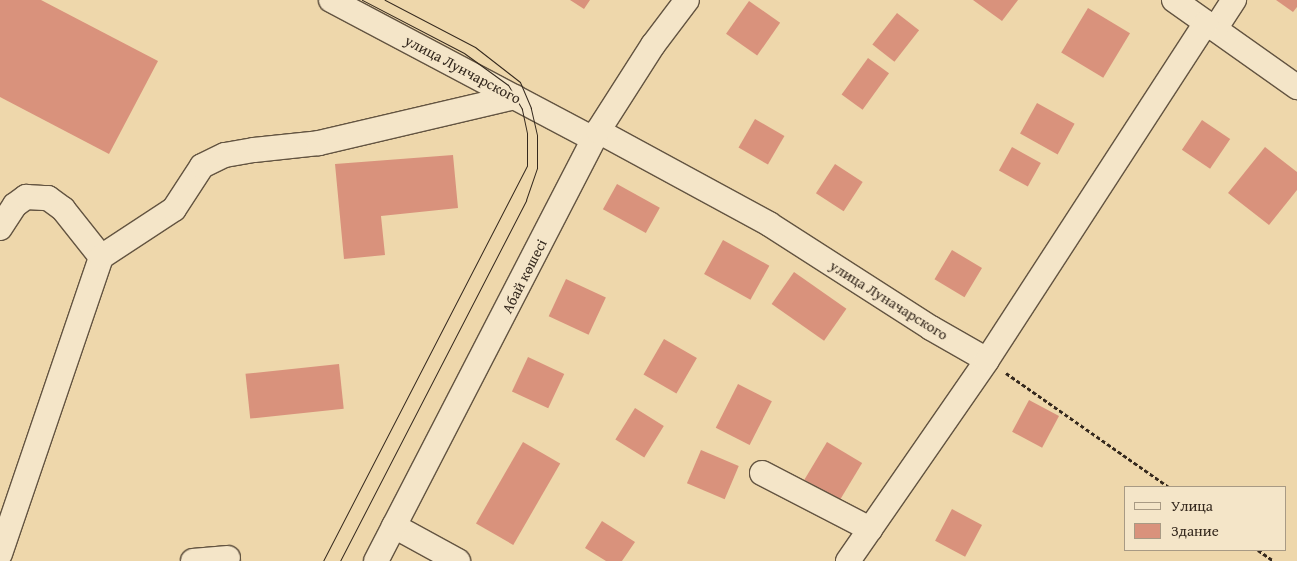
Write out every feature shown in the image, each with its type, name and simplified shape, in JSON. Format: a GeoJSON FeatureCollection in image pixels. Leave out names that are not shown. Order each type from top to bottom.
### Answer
{"type":"FeatureCollection","features":[{"type":"Feature","properties":{"kind":"street","name":"улица Лунчарского"},"geometry":{"type":"LineString","coordinates":[[331,0],[515,97],[596,135]]}},
{"type":"Feature","properties":{"kind":"street","name":"Абай көшесі"},"geometry":{"type":"LineString","coordinates":[[376,561],[596,135],[653,45],[687,0]]}},
{"type":"Feature","properties":{"kind":"street"},"geometry":{"type":"LineString","coordinates":[[1174,0],[1297,87]]}},
{"type":"Feature","properties":{"kind":"street"},"geometry":{"type":"LineString","coordinates":[[848,561],[987,360],[1210,26],[1234,0]]}},
{"type":"Feature","properties":{"kind":"street"},"geometry":{"type":"LineString","coordinates":[[0,554],[101,257],[174,209],[202,166],[225,155],[319,143],[515,97]]}},
{"type":"Feature","properties":{"kind":"street","name":"улица Луначарского"},"geometry":{"type":"LineString","coordinates":[[596,135],[769,224],[931,328],[987,360]]}},
{"type":"Feature","properties":{"kind":"street"},"geometry":{"type":"LineString","coordinates":[[0,228],[15,205],[26,197],[48,198],[63,208],[101,257]]}},
{"type":"Feature","properties":{"kind":"street"},"geometry":{"type":"LineString","coordinates":[[762,473],[870,529]]}},
{"type":"Feature","properties":{"kind":"street"},"geometry":{"type":"LineString","coordinates":[[394,526],[458,561]]}},
{"type":"Feature","properties":{"kind":"street"},"geometry":{"type":"LineString","coordinates":[[193,561],[228,558]]}},
{"type":"Feature","properties":{"kind":"path"},"geometry":{"type":"LineString","coordinates":[[987,360],[1168,486]]}},
{"type":"Feature","properties":{"kind":"path"},"geometry":{"type":"LineString","coordinates":[[1259,551],[1274,561]]}},
{"type":"Feature","properties":{"kind":"building"},"geometry":{"type":"Polygon","coordinates":[[[0,0],[41,0],[158,61],[109,154],[0,97],[0,0]]]}},
{"type":"Feature","properties":{"kind":"building"},"geometry":{"type":"Polygon","coordinates":[[[570,0],[590,0],[584,9],[570,0]]]}},
{"type":"Feature","properties":{"kind":"building"},"geometry":{"type":"Polygon","coordinates":[[[973,0],[1018,0],[1002,21],[973,0]]]}},
{"type":"Feature","properties":{"kind":"building"},"geometry":{"type":"Polygon","coordinates":[[[1276,0],[1297,0],[1297,7],[1293,12],[1276,0]]]}},
{"type":"Feature","properties":{"kind":"building"},"geometry":{"type":"Polygon","coordinates":[[[749,1],[780,23],[757,56],[726,34],[749,1]]]}},
{"type":"Feature","properties":{"kind":"building"},"geometry":{"type":"Polygon","coordinates":[[[1088,8],[1130,33],[1103,78],[1061,53],[1088,8]]]}},
{"type":"Feature","properties":{"kind":"building"},"geometry":{"type":"Polygon","coordinates":[[[897,13],[919,30],[894,62],[872,45],[897,13]]]}},
{"type":"Feature","properties":{"kind":"building"},"geometry":{"type":"Polygon","coordinates":[[[868,58],[889,73],[863,110],[842,94],[868,58]]]}},
{"type":"Feature","properties":{"kind":"building"},"geometry":{"type":"Polygon","coordinates":[[[1037,103],[1075,124],[1058,154],[1020,134],[1037,103]]]}},
{"type":"Feature","properties":{"kind":"building"},"geometry":{"type":"Polygon","coordinates":[[[755,119],[784,136],[768,165],[738,148],[755,119]]]}},
{"type":"Feature","properties":{"kind":"building"},"geometry":{"type":"Polygon","coordinates":[[[1202,120],[1230,139],[1210,169],[1182,150],[1202,120]]]}},
{"type":"Feature","properties":{"kind":"building"},"geometry":{"type":"Polygon","coordinates":[[[1012,147],[1041,163],[1028,187],[999,171],[1012,147]]]}},
{"type":"Feature","properties":{"kind":"building"},"geometry":{"type":"Polygon","coordinates":[[[1265,147],[1297,172],[1297,190],[1269,225],[1228,193],[1265,147]]]}},
{"type":"Feature","properties":{"kind":"building"},"geometry":{"type":"Polygon","coordinates":[[[453,155],[458,208],[381,216],[385,255],[344,259],[335,164],[453,155]]]}},
{"type":"Feature","properties":{"kind":"building"},"geometry":{"type":"Polygon","coordinates":[[[835,164],[863,182],[844,211],[816,193],[835,164]]]}},
{"type":"Feature","properties":{"kind":"building"},"geometry":{"type":"Polygon","coordinates":[[[617,184],[660,208],[646,233],[603,209],[617,184]]]}},
{"type":"Feature","properties":{"kind":"building"},"geometry":{"type":"Polygon","coordinates":[[[723,240],[769,266],[750,300],[704,274],[723,240]]]}},
{"type":"Feature","properties":{"kind":"building"},"geometry":{"type":"Polygon","coordinates":[[[952,250],[982,268],[964,297],[934,279],[952,250]]]}},
{"type":"Feature","properties":{"kind":"building"},"geometry":{"type":"Polygon","coordinates":[[[794,272],[846,309],[824,341],[772,304],[794,272]]]}},
{"type":"Feature","properties":{"kind":"building"},"geometry":{"type":"Polygon","coordinates":[[[566,279],[606,298],[589,335],[549,316],[566,279]]]}},
{"type":"Feature","properties":{"kind":"building"},"geometry":{"type":"Polygon","coordinates":[[[664,339],[697,358],[676,394],[644,375],[664,339]]]}},
{"type":"Feature","properties":{"kind":"building"},"geometry":{"type":"Polygon","coordinates":[[[528,357],[564,374],[548,408],[512,391],[528,357]]]}},
{"type":"Feature","properties":{"kind":"building"},"geometry":{"type":"Polygon","coordinates":[[[339,364],[344,409],[250,419],[246,374],[339,364]]]}},
{"type":"Feature","properties":{"kind":"building"},"geometry":{"type":"Polygon","coordinates":[[[738,384],[772,401],[750,445],[716,428],[738,384]]]}},
{"type":"Feature","properties":{"kind":"building"},"geometry":{"type":"Polygon","coordinates":[[[1029,400],[1059,416],[1042,448],[1012,432],[1029,400]]]}},
{"type":"Feature","properties":{"kind":"building"},"geometry":{"type":"Polygon","coordinates":[[[635,408],[664,426],[644,457],[615,439],[635,408]]]}},
{"type":"Feature","properties":{"kind":"building"},"geometry":{"type":"Polygon","coordinates":[[[523,442],[560,464],[513,545],[476,523],[523,442]]]}},
{"type":"Feature","properties":{"kind":"building"},"geometry":{"type":"Polygon","coordinates":[[[827,442],[862,463],[839,501],[804,480],[827,442]]]}},
{"type":"Feature","properties":{"kind":"building"},"geometry":{"type":"Polygon","coordinates":[[[701,450],[739,466],[725,499],[687,483],[701,450]]]}},
{"type":"Feature","properties":{"kind":"building"},"geometry":{"type":"Polygon","coordinates":[[[952,509],[982,525],[965,557],[935,541],[952,509]]]}},
{"type":"Feature","properties":{"kind":"building"},"geometry":{"type":"Polygon","coordinates":[[[602,521],[635,542],[622,561],[606,561],[585,548],[602,521]]]}},
{"type":"Feature","properties":{"kind":"tram line"},"geometry":{"type":"LineString","coordinates":[[323,561],[527,165],[527,133],[522,109],[508,85],[464,53],[362,0]]}},
{"type":"Feature","properties":{"kind":"tram line"},"geometry":{"type":"LineString","coordinates":[[340,561],[526,200],[537,168],[537,135],[531,108],[520,82],[475,47],[385,0]]}}]}
